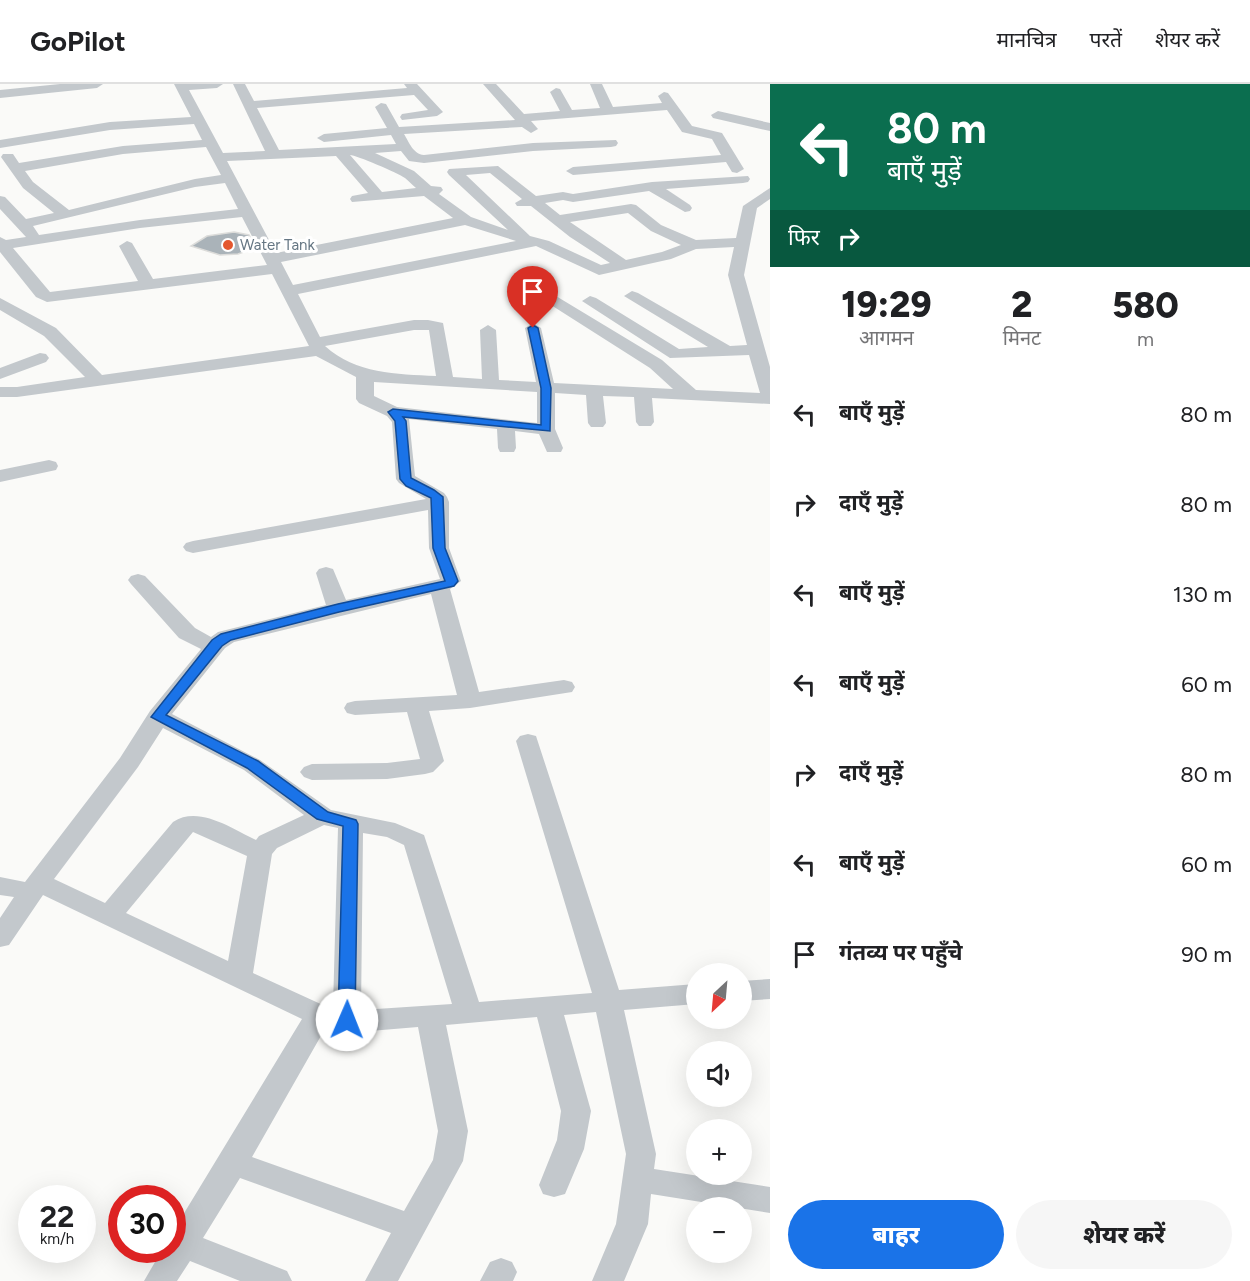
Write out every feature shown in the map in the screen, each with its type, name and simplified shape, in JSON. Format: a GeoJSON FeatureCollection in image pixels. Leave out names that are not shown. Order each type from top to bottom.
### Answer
{"type":"FeatureCollection","features":[{"type":"Feature","properties":{"kind":"street"},"geometry":{"type":"LineString","coordinates":[[0,94],[97,84]]}},
{"type":"Feature","properties":{"kind":"street"},"geometry":{"type":"LineString","coordinates":[[216,84],[180,85],[317,346],[333,361],[383,379],[643,394],[770,398],[736,275],[750,206],[767,196],[743,179],[717,136],[690,132],[675,121],[667,101],[608,110],[567,113],[524,121],[396,131],[272,150]]}},
{"type":"Feature","properties":{"kind":"street"},"geometry":{"type":"LineString","coordinates":[[238,84],[272,150]]}},
{"type":"Feature","properties":{"kind":"street"},"geometry":{"type":"LineString","coordinates":[[489,84],[539,139],[531,141],[533,147]]}},
{"type":"Feature","properties":{"kind":"street"},"geometry":{"type":"LineString","coordinates":[[596,85],[608,110]]}},
{"type":"Feature","properties":{"kind":"street"},"geometry":{"type":"LineString","coordinates":[[250,105],[413,87],[436,113],[385,113],[405,147],[414,158],[420,159],[533,147],[611,143]]}},
{"type":"Feature","properties":{"kind":"street"},"geometry":{"type":"LineString","coordinates":[[556,92],[567,113]]}},
{"type":"Feature","properties":{"kind":"street"},"geometry":{"type":"LineString","coordinates":[[718,115],[770,127]]}},
{"type":"Feature","properties":{"kind":"street"},"geometry":{"type":"LineString","coordinates":[[66,215],[28,185],[0,145],[110,126],[199,120]]}},
{"type":"Feature","properties":{"kind":"street"},"geometry":{"type":"LineString","coordinates":[[16,168],[123,150],[340,152],[405,147]]}},
{"type":"Feature","properties":{"kind":"street"},"geometry":{"type":"LineString","coordinates":[[361,151],[381,163],[408,174],[449,209],[466,220],[531,240],[598,270],[666,256],[694,245],[743,242]]}},
{"type":"Feature","properties":{"kind":"street"},"geometry":{"type":"LineString","coordinates":[[340,152],[379,197]]}},
{"type":"Feature","properties":{"kind":"street"},"geometry":{"type":"LineString","coordinates":[[573,171],[730,158]]}},
{"type":"Feature","properties":{"kind":"street"},"geometry":{"type":"LineString","coordinates":[[531,240],[489,206],[454,172],[491,168],[557,220],[624,265]]}},
{"type":"Feature","properties":{"kind":"street"},"geometry":{"type":"LineString","coordinates":[[23,224],[177,187],[229,177]]}},
{"type":"Feature","properties":{"kind":"street"},"geometry":{"type":"LineString","coordinates":[[449,209],[564,196],[573,198],[652,186],[743,179]]}},
{"type":"Feature","properties":{"kind":"street"},"geometry":{"type":"LineString","coordinates":[[357,199],[467,186]]}},
{"type":"Feature","properties":{"kind":"street"},"geometry":{"type":"LineString","coordinates":[[652,186],[685,208]]}},
{"type":"Feature","properties":{"kind":"street"},"geometry":{"type":"LineString","coordinates":[[52,204],[98,198],[126,188]]}},
{"type":"Feature","properties":{"kind":"street"},"geometry":{"type":"LineString","coordinates":[[0,200],[37,240]]}},
{"type":"Feature","properties":{"kind":"street"},"geometry":{"type":"LineString","coordinates":[[557,220],[631,208],[656,228],[694,245]]}},
{"type":"Feature","properties":{"kind":"street"},"geometry":{"type":"LineString","coordinates":[[2,245],[186,218],[247,212]]}},
{"type":"Feature","properties":{"kind":"street"},"geometry":{"type":"LineString","coordinates":[[1,304],[274,264],[466,220]]}},
{"type":"Feature","properties":{"kind":"street"},"geometry":{"type":"LineString","coordinates":[[288,291],[531,240]]}},
{"type":"Feature","properties":{"kind":"street"},"geometry":{"type":"LineString","coordinates":[[2,245],[44,296]]}},
{"type":"Feature","properties":{"kind":"street"},"geometry":{"type":"LineString","coordinates":[[127,246],[147,284]]}},
{"type":"Feature","properties":{"kind":"street"},"geometry":{"type":"LineString","coordinates":[[546,295],[656,364],[692,396]]}},
{"type":"Feature","properties":{"kind":"street"},"geometry":{"type":"LineString","coordinates":[[632,296],[727,351]]}},
{"type":"Feature","properties":{"kind":"street"},"geometry":{"type":"LineString","coordinates":[[590,301],[676,354],[757,349]]}},
{"type":"Feature","properties":{"kind":"street"},"geometry":{"type":"LineString","coordinates":[[1,304],[50,332],[98,381]]}},
{"type":"Feature","properties":{"kind":"street"},"geometry":{"type":"LineString","coordinates":[[748,317],[770,318]]}},
{"type":"Feature","properties":{"kind":"street"},"geometry":{"type":"LineString","coordinates":[[0,392],[17,392],[98,381],[317,346],[412,324],[433,324],[436,327],[445,382]]}},
{"type":"Feature","properties":{"kind":"street"},"geometry":{"type":"LineString","coordinates":[[533,328],[546,388],[546,429],[554,448]]}},
{"type":"Feature","properties":{"kind":"street"},"geometry":{"type":"LineString","coordinates":[[488,330],[491,385]]}},
{"type":"Feature","properties":{"kind":"street"},"geometry":{"type":"LineString","coordinates":[[0,374],[40,358]]}},
{"type":"Feature","properties":{"kind":"street"},"geometry":{"type":"LineString","coordinates":[[365,374],[365,399],[393,412],[546,429]]}},
{"type":"Feature","properties":{"kind":"street"},"geometry":{"type":"LineString","coordinates":[[594,391],[597,423]]}},
{"type":"Feature","properties":{"kind":"street"},"geometry":{"type":"LineString","coordinates":[[643,394],[645,422]]}},
{"type":"Feature","properties":{"kind":"street"},"geometry":{"type":"LineString","coordinates":[[0,938],[130,762],[158,717],[213,647],[226,637],[338,608],[439,586],[451,581],[439,548],[439,502],[437,497],[430,492],[406,479],[401,421],[393,412]]}},
{"type":"Feature","properties":{"kind":"street"},"geometry":{"type":"LineString","coordinates":[[506,424],[507,448]]}},
{"type":"Feature","properties":{"kind":"street"},"geometry":{"type":"LineString","coordinates":[[0,476],[49,466]]}},
{"type":"Feature","properties":{"kind":"street"},"geometry":{"type":"LineString","coordinates":[[193,547],[439,502]]}},
{"type":"Feature","properties":{"kind":"street"},"geometry":{"type":"LineString","coordinates":[[326,573],[338,608]]}},
{"type":"Feature","properties":{"kind":"street"},"geometry":{"type":"LineString","coordinates":[[138,580],[187,633],[213,647]]}},
{"type":"Feature","properties":{"kind":"street"},"geometry":{"type":"LineString","coordinates":[[439,586],[470,700]]}},
{"type":"Feature","properties":{"kind":"street"},"geometry":{"type":"LineString","coordinates":[[355,708],[470,700],[564,687]]}},
{"type":"Feature","properties":{"kind":"street"},"geometry":{"type":"LineString","coordinates":[[312,772],[387,771],[430,764],[432,761],[416,704]]}},
{"type":"Feature","properties":{"kind":"street"},"geometry":{"type":"LineString","coordinates":[[158,717],[252,765],[322,816],[399,833],[415,841],[469,1013]]}},
{"type":"Feature","properties":{"kind":"street"},"geometry":{"type":"LineString","coordinates":[[528,741],[608,1001],[641,1154],[633,1224],[608,1281]]}},
{"type":"Feature","properties":{"kind":"street"},"geometry":{"type":"LineString","coordinates":[[239,977],[260,852],[268,842],[322,816]]}},
{"type":"Feature","properties":{"kind":"street"},"geometry":{"type":"LineString","coordinates":[[110,916],[182,828],[188,824],[198,824],[260,852]]}},
{"type":"Feature","properties":{"kind":"street"},"geometry":{"type":"LineString","coordinates":[[186,1239],[233,1163],[333,1018],[351,824]]}},
{"type":"Feature","properties":{"kind":"street"},"geometry":{"type":"LineString","coordinates":[[0,886],[36,887],[110,916],[239,977],[333,1018],[370,1021],[686,995]]}},
{"type":"Feature","properties":{"kind":"street"},"geometry":{"type":"LineString","coordinates":[[752,990],[770,989]]}},
{"type":"Feature","properties":{"kind":"street"},"geometry":{"type":"LineString","coordinates":[[548,1006],[576,1111],[576,1128],[572,1143],[554,1185]]}},
{"type":"Feature","properties":{"kind":"street"},"geometry":{"type":"LineString","coordinates":[[381,1281],[448,1161],[452,1148],[453,1131],[430,1016]]}},
{"type":"Feature","properties":{"kind":"street"},"geometry":{"type":"LineString","coordinates":[[233,1163],[411,1227]]}},
{"type":"Feature","properties":{"kind":"street"},"geometry":{"type":"LineString","coordinates":[[638,1179],[770,1200]]}},
{"type":"Feature","properties":{"kind":"street"},"geometry":{"type":"LineString","coordinates":[[186,1245],[276,1281]]}},
{"type":"Feature","properties":{"kind":"street"},"geometry":{"type":"LineString","coordinates":[[160,1281],[171,1263]]}},
{"type":"Feature","properties":{"kind":"building","name":"Water Tank"},"geometry":{"type":"Polygon","coordinates":[[[234,232],[249,235],[255,248],[238,254],[220,255],[191,246],[207,236],[234,232]]]}},
{"type":"Feature","properties":{"kind":"place","name":"Water Tank"},"geometry":{"type":"Point","coordinates":[228,245]}},
{"type":"Feature","properties":{"kind":"route"},"geometry":{"type":"LineString","coordinates":[[347,1020],[351,824],[322,816],[252,765],[158,717],[217,643],[226,637],[338,608],[450,583],[439,548],[437,533],[439,502],[437,497],[430,492],[406,479],[401,421],[393,412],[546,429],[546,388],[533,328]]}}]}
